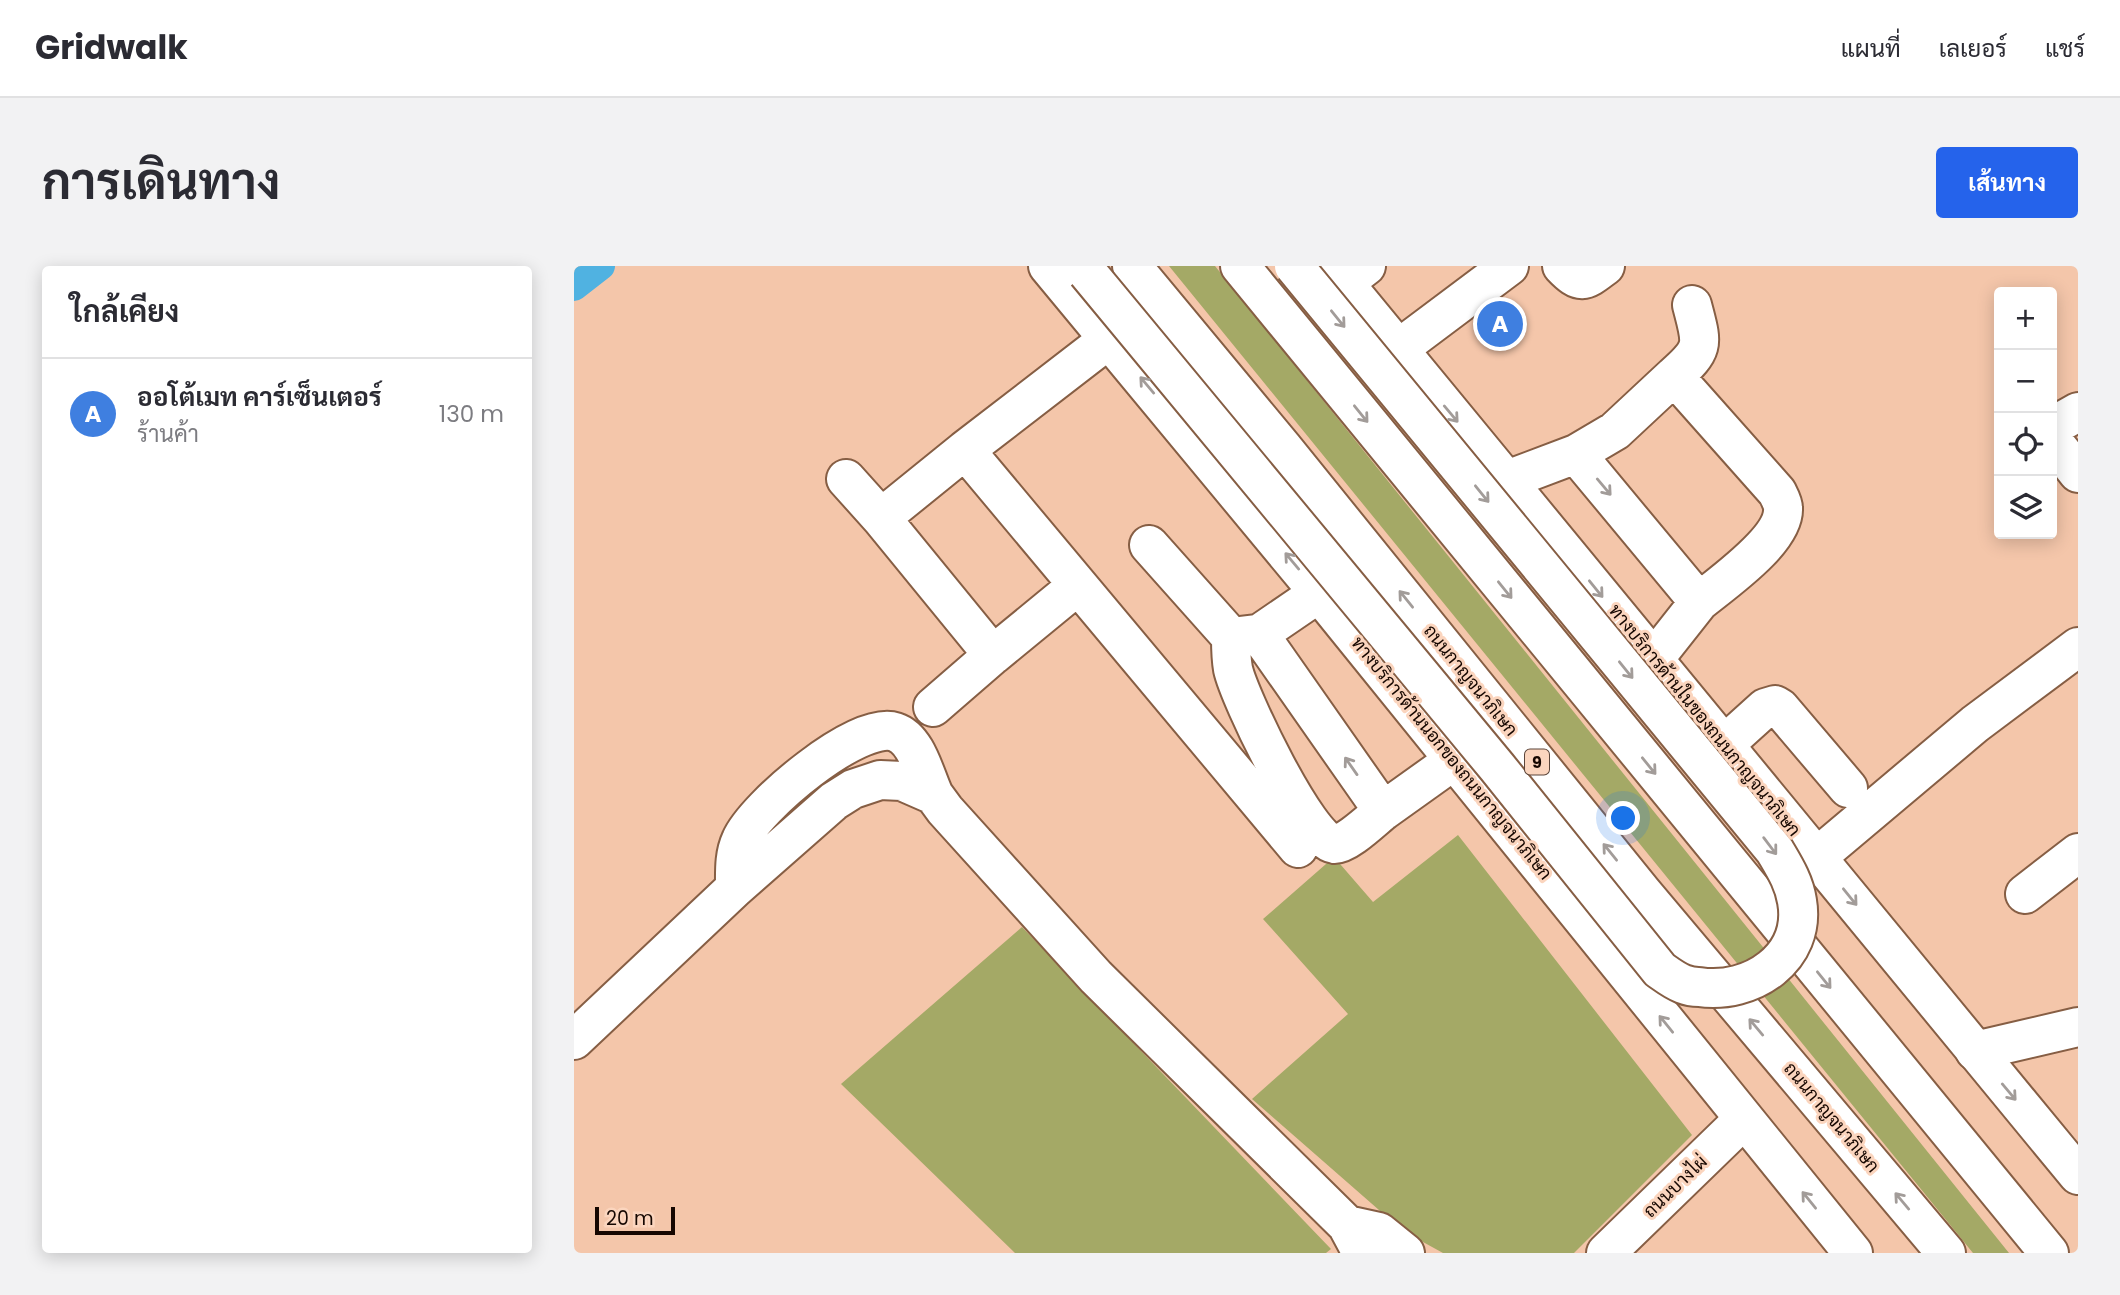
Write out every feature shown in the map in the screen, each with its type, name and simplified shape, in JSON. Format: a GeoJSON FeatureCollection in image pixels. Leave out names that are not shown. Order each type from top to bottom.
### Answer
{"type":"FeatureCollection","features":[{"type":"Feature","properties":{"kind":"main road","name":"ทางบริการด้านนอกของถนนกาญจนาภิเษก"},"geometry":{"type":"LineString","coordinates":[[1048,266],[1320,593],[1853,1253]]}},
{"type":"Feature","properties":{"kind":"main road","name":"ถนนกาญจนาภิเษก"},"geometry":{"type":"LineString","coordinates":[[1132,266],[1283,448],[1642,892],[1946,1253]]}},
{"type":"Feature","properties":{"kind":"main road"},"geometry":{"type":"LineString","coordinates":[[1240,266],[2049,1253]]}},
{"type":"Feature","properties":{"kind":"main road"},"geometry":{"type":"LineString","coordinates":[[1084,269],[1497,767],[1660,970],[1684,985],[1695,987],[1716,990],[1749,983],[1773,967],[1788,950],[1797,925],[1798,903],[1792,880],[1775,851],[1294,266]]}},
{"type":"Feature","properties":{"kind":"main road"},"geometry":{"type":"LineString","coordinates":[[1398,350],[1509,266]]}},
{"type":"Feature","properties":{"kind":"main road"},"geometry":{"type":"LineString","coordinates":[[1562,266],[1575,279],[1581,280],[1589,278],[1605,266]]}},
{"type":"Feature","properties":{"kind":"main road","name":"ทางบริการด้านในของถนนกาญจนาภิเษก"},"geometry":{"type":"LineString","coordinates":[[1346,272],[1398,350],[1975,1051],[2075,1165]]}},
{"type":"Feature","properties":{"kind":"main road"},"geometry":{"type":"LineString","coordinates":[[1507,480],[1576,454],[1615,430],[1691,361],[1698,350],[1700,338],[1692,305]]}},
{"type":"Feature","properties":{"kind":"main road"},"geometry":{"type":"LineString","coordinates":[[881,518],[1109,339]]}},
{"type":"Feature","properties":{"kind":"main road"},"geometry":{"type":"LineString","coordinates":[[1654,659],[1699,602],[1763,547],[1779,526],[1783,507],[1777,492],[1674,376]]}},
{"type":"Feature","properties":{"kind":"main road"},"geometry":{"type":"LineString","coordinates":[[2057,424],[2078,412]]}},
{"type":"Feature","properties":{"kind":"main road"},"geometry":{"type":"LineString","coordinates":[[2057,446],[2078,473]]}},
{"type":"Feature","properties":{"kind":"main road"},"geometry":{"type":"LineString","coordinates":[[965,450],[1297,848]]}},
{"type":"Feature","properties":{"kind":"main road"},"geometry":{"type":"LineString","coordinates":[[1576,454],[1699,602]]}},
{"type":"Feature","properties":{"kind":"main road"},"geometry":{"type":"LineString","coordinates":[[846,479],[993,655]]}},
{"type":"Feature","properties":{"kind":"main road"},"geometry":{"type":"LineString","coordinates":[[1149,545],[1245,635],[1383,811]]}},
{"type":"Feature","properties":{"kind":"main road"},"geometry":{"type":"LineString","coordinates":[[933,707],[1077,586]]}},
{"type":"Feature","properties":{"kind":"main road"},"geometry":{"type":"LineString","coordinates":[[1320,593],[1245,635],[1233,670],[1254,727],[1309,821],[1323,839],[1333,844],[1342,843],[1453,761]]}},
{"type":"Feature","properties":{"kind":"main road"},"geometry":{"type":"LineString","coordinates":[[1817,857],[1975,724],[2078,647]]}},
{"type":"Feature","properties":{"kind":"main road"},"geometry":{"type":"LineString","coordinates":[[1202,731],[1243,699]]}},
{"type":"Feature","properties":{"kind":"main road"},"geometry":{"type":"LineString","coordinates":[[1724,745],[1766,708],[1774,705],[1780,708],[1848,788]]}},
{"type":"Feature","properties":{"kind":"main road"},"geometry":{"type":"LineString","coordinates":[[574,1040],[735,888],[834,801],[853,789],[880,780],[902,781],[934,794],[945,810],[1096,978],[1354,1239],[1379,1232],[1405,1253]]}},
{"type":"Feature","properties":{"kind":"main road"},"geometry":{"type":"LineString","coordinates":[[2025,894],[2078,853]]}},
{"type":"Feature","properties":{"kind":"main road"},"geometry":{"type":"LineString","coordinates":[[1975,1051],[2078,1027]]}},
{"type":"Feature","properties":{"kind":"main road","name":"ถนนบางไผ่"},"geometry":{"type":"LineString","coordinates":[[1606,1253],[1743,1120]]}},
{"type":"Feature","properties":{"kind":"green space"},"geometry":{"type":"Polygon","coordinates":[[[1169,266],[1215,266],[2009,1253],[1973,1253],[1169,266]]]}},
{"type":"Feature","properties":{"kind":"green space"},"geometry":{"type":"Polygon","coordinates":[[[1458,835],[1692,1135],[1574,1253],[1443,1253],[1403,1231],[1252,1099],[1348,1014],[1263,919],[1334,857],[1373,902],[1458,835]]]}},
{"type":"Feature","properties":{"kind":"green space"},"geometry":{"type":"Polygon","coordinates":[[[1022,927],[1331,1249],[1326,1253],[1015,1253],[841,1084],[1022,927]]]}},
{"type":"Feature","properties":{"kind":"waterway"},"geometry":{"type":"LineString","coordinates":[[574,287],[601,266]]}},
{"type":"Feature","properties":{"kind":"place","name":"ออโต้เมท คาร์เซ็นเตอร์"},"geometry":{"type":"Point","coordinates":[1500,324]}}]}
